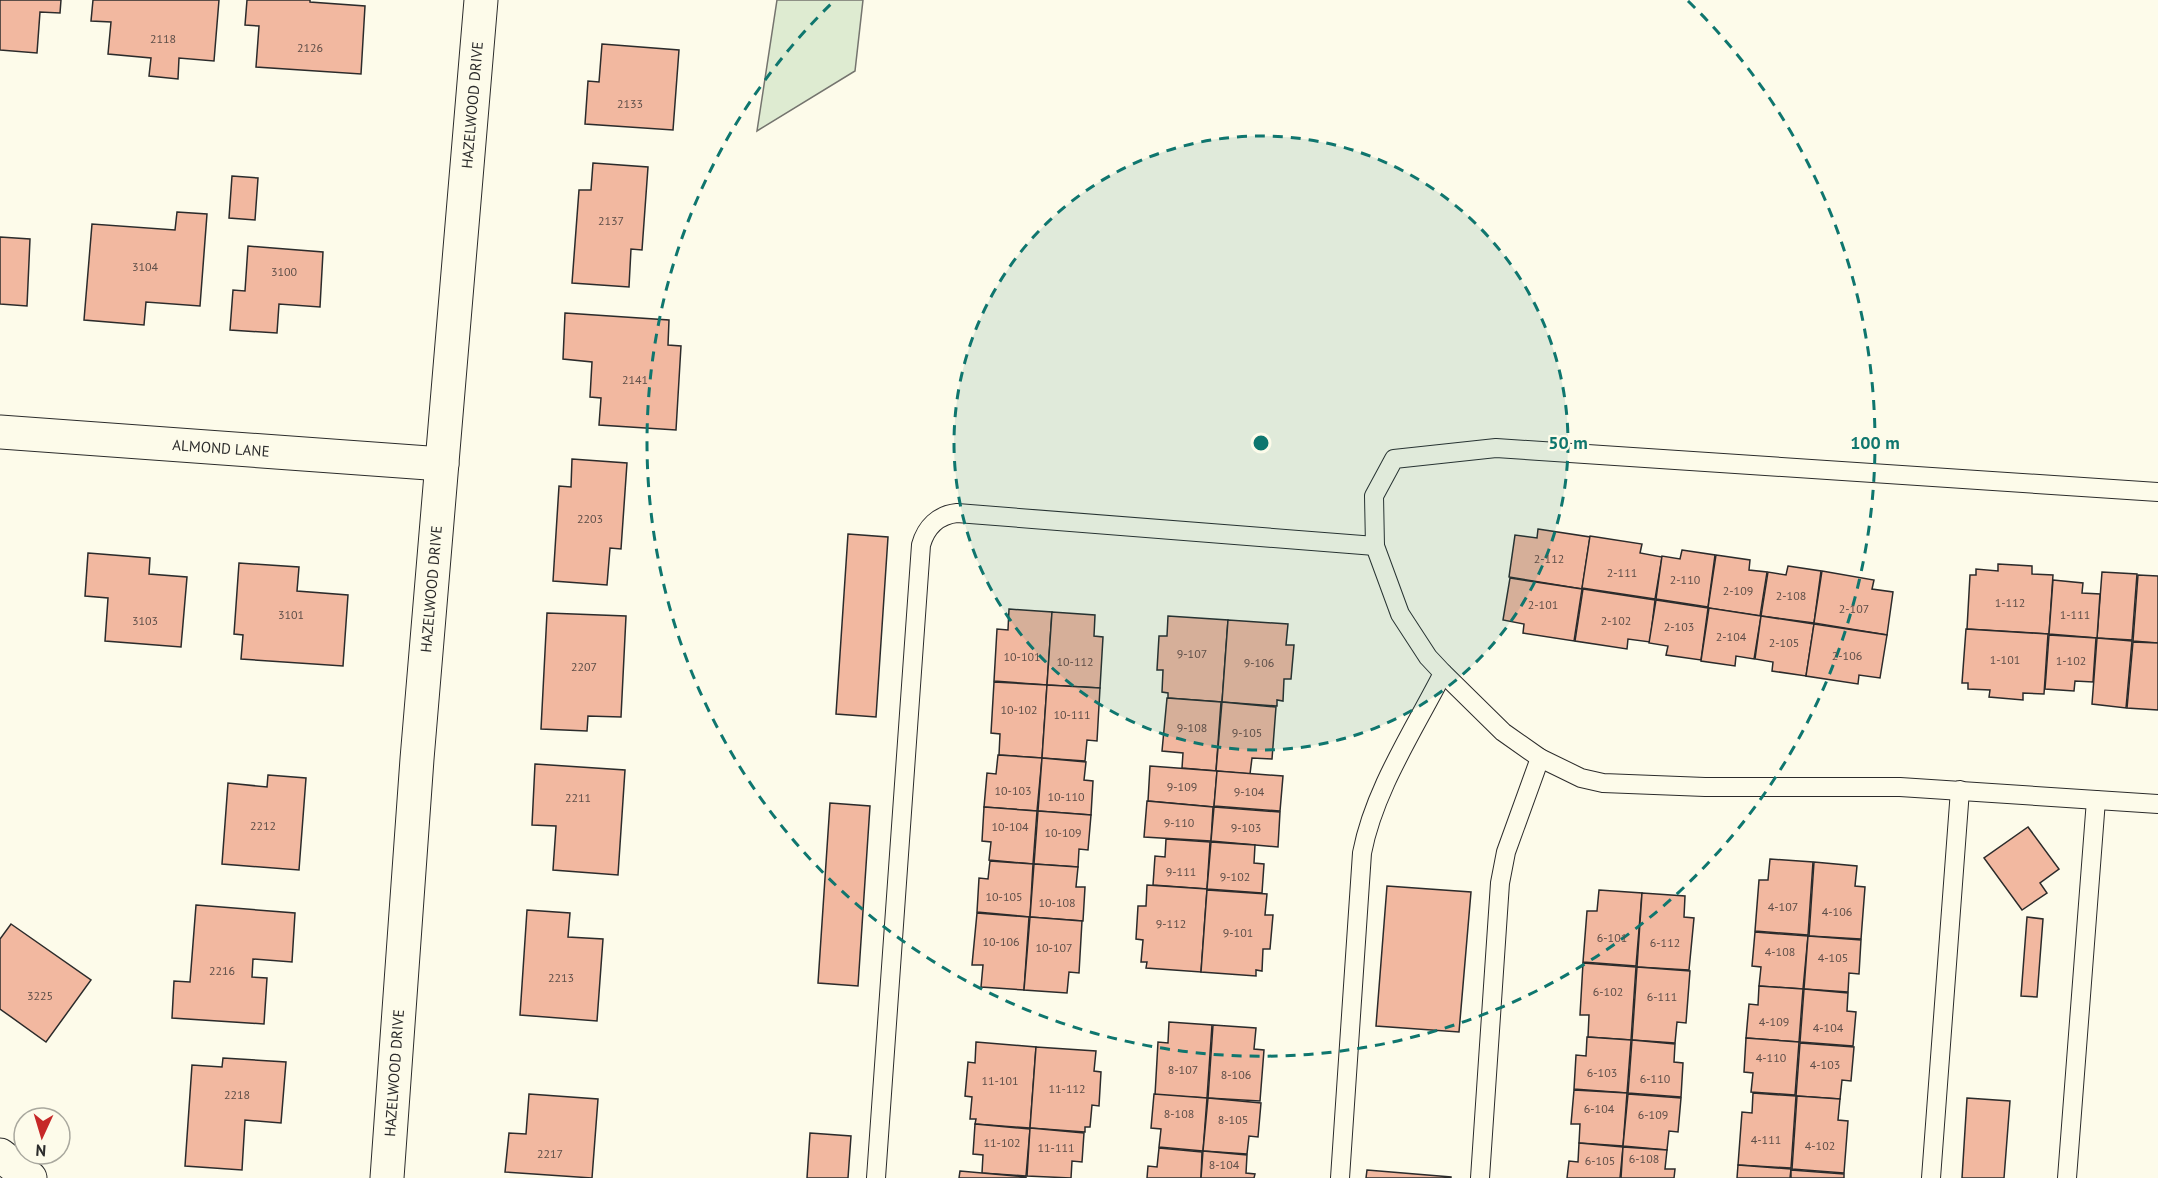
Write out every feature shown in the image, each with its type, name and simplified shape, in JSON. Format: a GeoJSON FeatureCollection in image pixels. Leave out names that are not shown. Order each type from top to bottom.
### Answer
{"type":"FeatureCollection","features":[{"type":"Feature","properties":{"kind":"street","name":"HAZELWOOD DRIVE"},"geometry":{"type":"LineString","coordinates":[[387,1178],[417,759],[481,0]]}},
{"type":"Feature","properties":{"kind":"street","name":"ALMOND LANE"},"geometry":{"type":"LineString","coordinates":[[0,432],[442,464]]}},
{"type":"Feature","properties":{"kind":"street"},"geometry":{"type":"LineString","coordinates":[[0,1155],[30,1178]]}},
{"type":"Feature","properties":{"kind":"lane"},"geometry":{"type":"LineString","coordinates":[[2158,492],[1496,448],[1394,459],[1374,495],[1375,546],[1400,614],[1428,657],[1503,732],[1540,758],[1581,778],[1603,783],[1705,787],[1882,786],[2158,804]]}},
{"type":"Feature","properties":{"kind":"lane"},"geometry":{"type":"LineString","coordinates":[[876,1178],[921,545],[930,525],[941,517],[957,513],[1375,546]]}},
{"type":"Feature","properties":{"kind":"lane"},"geometry":{"type":"LineString","coordinates":[[1340,1178],[1362,852],[1379,797],[1443,674]]}},
{"type":"Feature","properties":{"kind":"lane"},"geometry":{"type":"LineString","coordinates":[[1480,1178],[1500,883],[1506,852],[1540,758]]}},
{"type":"Feature","properties":{"kind":"lane"},"geometry":{"type":"LineString","coordinates":[[1931,1178],[1960,790]]}},
{"type":"Feature","properties":{"kind":"lane"},"geometry":{"type":"LineString","coordinates":[[2067,1178],[2096,800]]}},
{"type":"Feature","properties":{"kind":"green space"},"geometry":{"type":"Polygon","coordinates":[[[777,0],[863,0],[855,71],[757,131],[777,0]]]}},
{"type":"Feature","properties":{"kind":"building"},"geometry":{"type":"Polygon","coordinates":[[[0,0],[61,0],[60,13],[40,12],[37,53],[0,50],[0,0]]]}},
{"type":"Feature","properties":{"kind":"building"},"geometry":{"type":"Polygon","coordinates":[[[93,0],[219,0],[214,61],[179,58],[178,79],[149,76],[151,58],[108,54],[111,22],[91,21],[93,0]]]}},
{"type":"Feature","properties":{"kind":"building"},"geometry":{"type":"Polygon","coordinates":[[[247,0],[310,0],[310,2],[365,6],[361,74],[256,67],[259,26],[245,25],[247,0]]]}},
{"type":"Feature","properties":{"kind":"building"},"geometry":{"type":"Polygon","coordinates":[[[602,44],[679,50],[673,130],[585,124],[588,81],[599,82],[602,44]]]}},
{"type":"Feature","properties":{"kind":"building"},"geometry":{"type":"Polygon","coordinates":[[[593,163],[648,167],[642,250],[631,249],[629,287],[572,283],[579,190],[591,190],[593,163]]]}},
{"type":"Feature","properties":{"kind":"building"},"geometry":{"type":"Polygon","coordinates":[[[232,176],[258,178],[255,220],[229,218],[232,176]]]}},
{"type":"Feature","properties":{"kind":"building"},"geometry":{"type":"Polygon","coordinates":[[[177,212],[207,214],[200,306],[146,302],[144,325],[84,320],[92,224],[175,230],[177,212]]]}},
{"type":"Feature","properties":{"kind":"building"},"geometry":{"type":"Polygon","coordinates":[[[0,237],[30,239],[27,306],[0,304],[0,237]]]}},
{"type":"Feature","properties":{"kind":"building"},"geometry":{"type":"Polygon","coordinates":[[[248,246],[323,252],[320,307],[279,304],[277,333],[230,330],[233,290],[245,291],[248,246]]]}},
{"type":"Feature","properties":{"kind":"building"},"geometry":{"type":"Polygon","coordinates":[[[565,313],[669,320],[668,345],[681,346],[676,430],[599,425],[601,398],[590,397],[592,362],[563,359],[565,313]]]}},
{"type":"Feature","properties":{"kind":"building"},"geometry":{"type":"Polygon","coordinates":[[[572,459],[627,463],[621,549],[610,548],[607,585],[553,581],[559,486],[571,487],[572,459]]]}},
{"type":"Feature","properties":{"kind":"building"},"geometry":{"type":"Polygon","coordinates":[[[1538,529],[1590,537],[1582,589],[1509,577],[1515,535],[1537,538],[1538,529]]]}},
{"type":"Feature","properties":{"kind":"building"},"geometry":{"type":"Polygon","coordinates":[[[848,534],[888,537],[876,717],[836,714],[848,534]]]}},
{"type":"Feature","properties":{"kind":"building"},"geometry":{"type":"Polygon","coordinates":[[[1590,536],[1642,544],[1640,553],[1662,557],[1655,599],[1582,588],[1590,536]]]}},
{"type":"Feature","properties":{"kind":"building"},"geometry":{"type":"Polygon","coordinates":[[[1682,550],[1715,555],[1708,607],[1656,599],[1662,556],[1680,559],[1682,550]]]}},
{"type":"Feature","properties":{"kind":"building"},"geometry":{"type":"Polygon","coordinates":[[[88,553],[150,558],[149,574],[187,577],[181,647],[105,641],[108,598],[85,596],[88,553]]]}},
{"type":"Feature","properties":{"kind":"building"},"geometry":{"type":"Polygon","coordinates":[[[1716,555],[1750,560],[1749,570],[1767,572],[1760,616],[1708,608],[1716,555]]]}},
{"type":"Feature","properties":{"kind":"building"},"geometry":{"type":"Polygon","coordinates":[[[239,563],[299,567],[297,591],[348,595],[343,666],[241,659],[243,635],[234,634],[239,563]]]}},
{"type":"Feature","properties":{"kind":"building"},"geometry":{"type":"Polygon","coordinates":[[[1998,564],[2032,566],[2032,574],[2053,575],[2049,634],[1967,629],[1970,575],[1976,575],[1976,569],[1998,571],[1998,564]]]}},
{"type":"Feature","properties":{"kind":"building"},"geometry":{"type":"Polygon","coordinates":[[[1788,566],[1821,571],[1814,623],[1761,616],[1768,572],[1786,575],[1788,566]]]}},
{"type":"Feature","properties":{"kind":"building"},"geometry":{"type":"Polygon","coordinates":[[[1822,571],[1874,580],[1872,589],[1893,592],[1887,635],[1814,623],[1822,571]]]}},
{"type":"Feature","properties":{"kind":"building"},"geometry":{"type":"Polygon","coordinates":[[[2102,572],[2137,574],[2132,640],[2097,638],[2102,572]]]}},
{"type":"Feature","properties":{"kind":"building"},"geometry":{"type":"Polygon","coordinates":[[[2138,575],[2158,576],[2158,643],[2133,641],[2138,575]]]}},
{"type":"Feature","properties":{"kind":"building"},"geometry":{"type":"Polygon","coordinates":[[[1510,578],[1582,589],[1574,641],[1523,633],[1524,624],[1503,620],[1510,578]]]}},
{"type":"Feature","properties":{"kind":"building"},"geometry":{"type":"Polygon","coordinates":[[[2053,580],[2083,583],[2082,593],[2100,594],[2097,638],[2049,634],[2053,580]]]}},
{"type":"Feature","properties":{"kind":"building"},"geometry":{"type":"Polygon","coordinates":[[[1583,589],[1655,600],[1650,642],[1628,639],[1627,649],[1575,641],[1583,589]]]}},
{"type":"Feature","properties":{"kind":"building"},"geometry":{"type":"Polygon","coordinates":[[[1656,600],[1708,608],[1701,660],[1666,655],[1668,646],[1649,643],[1656,600]]]}},
{"type":"Feature","properties":{"kind":"building"},"geometry":{"type":"Polygon","coordinates":[[[1709,608],[1761,616],[1754,659],[1736,656],[1735,666],[1701,661],[1709,608]]]}},
{"type":"Feature","properties":{"kind":"building"},"geometry":{"type":"Polygon","coordinates":[[[1009,609],[1052,612],[1047,685],[994,681],[997,629],[1008,630],[1009,609]]]}},
{"type":"Feature","properties":{"kind":"building"},"geometry":{"type":"Polygon","coordinates":[[[1052,612],[1095,615],[1094,636],[1103,637],[1100,688],[1047,685],[1052,612]]]}},
{"type":"Feature","properties":{"kind":"building"},"geometry":{"type":"Polygon","coordinates":[[[547,613],[626,616],[621,717],[588,716],[587,731],[541,729],[547,613]]]}},
{"type":"Feature","properties":{"kind":"building"},"geometry":{"type":"Polygon","coordinates":[[[1168,616],[1228,620],[1222,702],[1168,698],[1168,693],[1162,692],[1163,670],[1157,670],[1159,636],[1167,636],[1168,616]]]}},
{"type":"Feature","properties":{"kind":"building"},"geometry":{"type":"Polygon","coordinates":[[[1761,616],[1814,624],[1806,676],[1772,671],[1773,662],[1755,659],[1761,616]]]}},
{"type":"Feature","properties":{"kind":"building"},"geometry":{"type":"Polygon","coordinates":[[[1228,620],[1288,624],[1286,645],[1294,645],[1291,679],[1284,679],[1283,701],[1277,700],[1277,706],[1222,702],[1228,620]]]}},
{"type":"Feature","properties":{"kind":"building"},"geometry":{"type":"Polygon","coordinates":[[[1814,624],[1887,635],[1880,678],[1859,675],[1858,684],[1806,676],[1814,624]]]}},
{"type":"Feature","properties":{"kind":"building"},"geometry":{"type":"Polygon","coordinates":[[[1966,629],[2048,634],[2044,694],[2023,693],[2023,700],[1989,697],[1990,690],[1968,689],[1968,683],[1962,683],[1966,629]]]}},
{"type":"Feature","properties":{"kind":"building"},"geometry":{"type":"Polygon","coordinates":[[[2049,635],[2096,638],[2093,682],[2075,681],[2074,691],[2045,689],[2049,635]]]}},
{"type":"Feature","properties":{"kind":"building"},"geometry":{"type":"Polygon","coordinates":[[[2097,638],[2132,641],[2126,708],[2092,704],[2097,638]]]}},
{"type":"Feature","properties":{"kind":"building"},"geometry":{"type":"Polygon","coordinates":[[[2133,642],[2158,643],[2158,710],[2127,708],[2133,642]]]}},
{"type":"Feature","properties":{"kind":"building"},"geometry":{"type":"Polygon","coordinates":[[[994,682],[1047,685],[1042,758],[999,755],[1000,734],[991,733],[994,682]]]}},
{"type":"Feature","properties":{"kind":"building"},"geometry":{"type":"Polygon","coordinates":[[[1047,685],[1100,688],[1097,741],[1087,740],[1085,761],[1042,758],[1047,685]]]}},
{"type":"Feature","properties":{"kind":"building"},"geometry":{"type":"Polygon","coordinates":[[[1167,698],[1221,702],[1216,771],[1182,768],[1183,753],[1162,751],[1167,698]]]}},
{"type":"Feature","properties":{"kind":"building"},"geometry":{"type":"Polygon","coordinates":[[[1222,702],[1276,707],[1272,759],[1252,758],[1250,774],[1216,771],[1222,702]]]}},
{"type":"Feature","properties":{"kind":"building"},"geometry":{"type":"Polygon","coordinates":[[[998,755],[1042,758],[1037,811],[984,807],[987,773],[996,774],[998,755]]]}},
{"type":"Feature","properties":{"kind":"building"},"geometry":{"type":"Polygon","coordinates":[[[1042,758],[1086,762],[1084,780],[1093,781],[1091,815],[1038,811],[1042,758]]]}},
{"type":"Feature","properties":{"kind":"building"},"geometry":{"type":"Polygon","coordinates":[[[535,764],[625,770],[618,875],[553,870],[556,826],[532,825],[535,764]]]}},
{"type":"Feature","properties":{"kind":"building"},"geometry":{"type":"Polygon","coordinates":[[[1150,766],[1217,771],[1214,807],[1148,801],[1150,766]]]}},
{"type":"Feature","properties":{"kind":"building"},"geometry":{"type":"Polygon","coordinates":[[[1217,771],[1283,776],[1280,811],[1214,806],[1217,771]]]}},
{"type":"Feature","properties":{"kind":"building"},"geometry":{"type":"Polygon","coordinates":[[[268,775],[306,778],[299,870],[222,864],[228,783],[267,787],[268,775]]]}},
{"type":"Feature","properties":{"kind":"building"},"geometry":{"type":"Polygon","coordinates":[[[1147,801],[1213,807],[1211,841],[1144,837],[1147,801]]]}},
{"type":"Feature","properties":{"kind":"building"},"geometry":{"type":"Polygon","coordinates":[[[830,803],[870,806],[858,986],[818,983],[830,803]]]}},
{"type":"Feature","properties":{"kind":"building"},"geometry":{"type":"Polygon","coordinates":[[[984,807],[1037,811],[1033,864],[989,860],[991,842],[982,841],[984,807]]]}},
{"type":"Feature","properties":{"kind":"building"},"geometry":{"type":"Polygon","coordinates":[[[1214,807],[1280,812],[1278,847],[1211,841],[1214,807]]]}},
{"type":"Feature","properties":{"kind":"building"},"geometry":{"type":"Polygon","coordinates":[[[1038,811],[1091,815],[1088,850],[1079,849],[1078,867],[1034,864],[1038,811]]]}},
{"type":"Feature","properties":{"kind":"building"},"geometry":{"type":"Polygon","coordinates":[[[2028,827],[2059,869],[2040,883],[2047,893],[2022,910],[1984,858],[2028,827]]]}},
{"type":"Feature","properties":{"kind":"building"},"geometry":{"type":"Polygon","coordinates":[[[1166,839],[1210,842],[1207,889],[1153,885],[1155,856],[1165,857],[1166,839]]]}},
{"type":"Feature","properties":{"kind":"building"},"geometry":{"type":"Polygon","coordinates":[[[1211,842],[1255,845],[1254,863],[1264,864],[1262,893],[1207,889],[1211,842]]]}},
{"type":"Feature","properties":{"kind":"building"},"geometry":{"type":"Polygon","coordinates":[[[1770,859],[1813,862],[1808,935],[1755,931],[1759,880],[1768,880],[1770,859]]]}},
{"type":"Feature","properties":{"kind":"building"},"geometry":{"type":"Polygon","coordinates":[[[990,861],[1033,864],[1030,917],[977,912],[979,878],[988,879],[990,861]]]}},
{"type":"Feature","properties":{"kind":"building"},"geometry":{"type":"Polygon","coordinates":[[[1814,862],[1857,866],[1855,886],[1865,887],[1861,939],[1809,936],[1814,862]]]}},
{"type":"Feature","properties":{"kind":"building"},"geometry":{"type":"Polygon","coordinates":[[[1034,864],[1078,867],[1076,887],[1085,887],[1083,921],[1030,917],[1034,864]]]}},
{"type":"Feature","properties":{"kind":"building"},"geometry":{"type":"Polygon","coordinates":[[[1147,885],[1207,889],[1201,972],[1146,968],[1147,962],[1141,962],[1143,940],[1136,939],[1138,906],[1146,906],[1147,885]]]}},
{"type":"Feature","properties":{"kind":"building"},"geometry":{"type":"Polygon","coordinates":[[[1387,886],[1471,892],[1459,1032],[1376,1026],[1387,886]]]}},
{"type":"Feature","properties":{"kind":"building"},"geometry":{"type":"Polygon","coordinates":[[[1207,890],[1267,894],[1265,915],[1273,915],[1270,949],[1263,949],[1262,971],[1256,970],[1256,976],[1201,972],[1207,890]]]}},
{"type":"Feature","properties":{"kind":"building"},"geometry":{"type":"Polygon","coordinates":[[[1599,890],[1642,893],[1636,966],[1583,962],[1587,911],[1597,911],[1599,890]]]}},
{"type":"Feature","properties":{"kind":"building"},"geometry":{"type":"Polygon","coordinates":[[[1642,893],[1685,896],[1684,917],[1694,918],[1689,970],[1637,967],[1642,893]]]}},
{"type":"Feature","properties":{"kind":"building"},"geometry":{"type":"Polygon","coordinates":[[[196,905],[295,913],[292,962],[253,959],[252,977],[267,978],[264,1024],[172,1018],[174,981],[190,982],[196,905]]]}},
{"type":"Feature","properties":{"kind":"building"},"geometry":{"type":"Polygon","coordinates":[[[527,910],[570,913],[568,937],[603,939],[597,1021],[520,1015],[527,910]]]}},
{"type":"Feature","properties":{"kind":"building"},"geometry":{"type":"Polygon","coordinates":[[[977,913],[1029,917],[1024,990],[981,987],[983,965],[972,965],[977,913]]]}},
{"type":"Feature","properties":{"kind":"building"},"geometry":{"type":"Polygon","coordinates":[[[1030,917],[1082,921],[1079,973],[1069,972],[1067,993],[1024,990],[1030,917]]]}},
{"type":"Feature","properties":{"kind":"building"},"geometry":{"type":"Polygon","coordinates":[[[2027,917],[2043,919],[2037,997],[2021,996],[2027,917]]]}},
{"type":"Feature","properties":{"kind":"building"},"geometry":{"type":"Polygon","coordinates":[[[11,924],[91,980],[46,1042],[0,1009],[0,939],[11,924]]]}},
{"type":"Feature","properties":{"kind":"building"},"geometry":{"type":"Polygon","coordinates":[[[1755,932],[1808,936],[1803,989],[1759,986],[1761,967],[1752,966],[1755,932]]]}},
{"type":"Feature","properties":{"kind":"building"},"geometry":{"type":"Polygon","coordinates":[[[1808,936],[1861,940],[1859,974],[1849,973],[1848,992],[1804,989],[1808,936]]]}},
{"type":"Feature","properties":{"kind":"building"},"geometry":{"type":"Polygon","coordinates":[[[1583,963],[1636,967],[1631,1040],[1588,1037],[1589,1015],[1580,1015],[1583,963]]]}},
{"type":"Feature","properties":{"kind":"building"},"geometry":{"type":"Polygon","coordinates":[[[1637,967],[1690,971],[1686,1023],[1677,1022],[1675,1043],[1632,1040],[1637,967]]]}},
{"type":"Feature","properties":{"kind":"building"},"geometry":{"type":"Polygon","coordinates":[[[1759,986],[1803,989],[1799,1042],[1746,1038],[1749,1004],[1758,1005],[1759,986]]]}},
{"type":"Feature","properties":{"kind":"building"},"geometry":{"type":"Polygon","coordinates":[[[1804,989],[1848,993],[1847,1011],[1856,1012],[1853,1046],[1800,1042],[1804,989]]]}},
{"type":"Feature","properties":{"kind":"building"},"geometry":{"type":"Polygon","coordinates":[[[1169,1022],[1212,1025],[1207,1098],[1155,1095],[1158,1042],[1168,1043],[1169,1022]]]}},
{"type":"Feature","properties":{"kind":"building"},"geometry":{"type":"Polygon","coordinates":[[[1213,1025],[1256,1028],[1254,1049],[1264,1050],[1260,1101],[1208,1098],[1213,1025]]]}},
{"type":"Feature","properties":{"kind":"building"},"geometry":{"type":"Polygon","coordinates":[[[1587,1037],[1631,1040],[1627,1093],[1574,1089],[1576,1055],[1586,1056],[1587,1037]]]}},
{"type":"Feature","properties":{"kind":"building"},"geometry":{"type":"Polygon","coordinates":[[[1746,1038],[1799,1042],[1795,1095],[1751,1092],[1753,1073],[1744,1072],[1746,1038]]]}},
{"type":"Feature","properties":{"kind":"building"},"geometry":{"type":"Polygon","coordinates":[[[1632,1040],[1675,1044],[1674,1062],[1683,1063],[1681,1097],[1628,1093],[1632,1040]]]}},
{"type":"Feature","properties":{"kind":"building"},"geometry":{"type":"Polygon","coordinates":[[[976,1042],[1036,1047],[1030,1128],[975,1124],[976,1119],[970,1119],[972,1097],[965,1096],[968,1062],[975,1063],[976,1042]]]}},
{"type":"Feature","properties":{"kind":"building"},"geometry":{"type":"Polygon","coordinates":[[[1800,1043],[1854,1047],[1851,1081],[1842,1080],[1840,1099],[1796,1096],[1800,1043]]]}},
{"type":"Feature","properties":{"kind":"building"},"geometry":{"type":"Polygon","coordinates":[[[1036,1047],[1096,1051],[1094,1071],[1101,1072],[1099,1106],[1092,1105],[1090,1127],[1085,1127],[1085,1132],[1030,1128],[1036,1047]]]}},
{"type":"Feature","properties":{"kind":"building"},"geometry":{"type":"Polygon","coordinates":[[[223,1058],[286,1062],[281,1123],[245,1120],[242,1170],[185,1166],[192,1065],[222,1067],[223,1058]]]}},
{"type":"Feature","properties":{"kind":"building"},"geometry":{"type":"Polygon","coordinates":[[[1574,1090],[1627,1093],[1623,1146],[1579,1143],[1580,1124],[1571,1124],[1574,1090]]]}},
{"type":"Feature","properties":{"kind":"building"},"geometry":{"type":"Polygon","coordinates":[[[1753,1093],[1796,1096],[1791,1168],[1738,1165],[1742,1112],[1752,1113],[1753,1093]]]}},
{"type":"Feature","properties":{"kind":"building"},"geometry":{"type":"Polygon","coordinates":[[[529,1094],[598,1099],[592,1178],[505,1172],[509,1133],[526,1134],[529,1094]]]}},
{"type":"Feature","properties":{"kind":"building"},"geometry":{"type":"Polygon","coordinates":[[[1154,1094],[1207,1098],[1203,1151],[1159,1147],[1161,1129],[1151,1128],[1154,1094]]]}},
{"type":"Feature","properties":{"kind":"building"},"geometry":{"type":"Polygon","coordinates":[[[1628,1094],[1681,1098],[1678,1132],[1669,1131],[1667,1150],[1623,1146],[1628,1094]]]}},
{"type":"Feature","properties":{"kind":"building"},"geometry":{"type":"Polygon","coordinates":[[[1797,1096],[1840,1099],[1838,1120],[1848,1121],[1844,1173],[1792,1169],[1797,1096]]]}},
{"type":"Feature","properties":{"kind":"building"},"geometry":{"type":"Polygon","coordinates":[[[1208,1098],[1261,1103],[1258,1137],[1249,1136],[1247,1154],[1203,1151],[1208,1098]]]}},
{"type":"Feature","properties":{"kind":"building"},"geometry":{"type":"Polygon","coordinates":[[[1967,1098],[2010,1101],[2004,1178],[1962,1178],[1967,1098]]]}},
{"type":"Feature","properties":{"kind":"building"},"geometry":{"type":"Polygon","coordinates":[[[975,1124],[1030,1129],[1026,1176],[982,1173],[983,1155],[973,1154],[975,1124]]]}},
{"type":"Feature","properties":{"kind":"building"},"geometry":{"type":"Polygon","coordinates":[[[1030,1128],[1084,1133],[1082,1162],[1072,1161],[1071,1178],[1027,1176],[1030,1128]]]}},
{"type":"Feature","properties":{"kind":"building"},"geometry":{"type":"Polygon","coordinates":[[[810,1133],[851,1136],[848,1178],[807,1178],[810,1133]]]}},
{"type":"Feature","properties":{"kind":"building"},"geometry":{"type":"Polygon","coordinates":[[[1579,1143],[1623,1147],[1620,1178],[1567,1178],[1569,1161],[1578,1162],[1579,1143]]]}},
{"type":"Feature","properties":{"kind":"building"},"geometry":{"type":"Polygon","coordinates":[[[1623,1147],[1667,1150],[1665,1169],[1675,1169],[1674,1178],[1621,1178],[1623,1147]]]}},
{"type":"Feature","properties":{"kind":"building"},"geometry":{"type":"Polygon","coordinates":[[[1159,1148],[1202,1152],[1201,1178],[1147,1178],[1148,1166],[1157,1167],[1159,1148]]]}},
{"type":"Feature","properties":{"kind":"building"},"geometry":{"type":"Polygon","coordinates":[[[1203,1151],[1247,1155],[1246,1173],[1255,1174],[1254,1178],[1201,1178],[1203,1151]]]}},
{"type":"Feature","properties":{"kind":"building"},"geometry":{"type":"Polygon","coordinates":[[[1738,1165],[1791,1169],[1790,1178],[1737,1178],[1738,1165]]]}},
{"type":"Feature","properties":{"kind":"building"},"geometry":{"type":"Polygon","coordinates":[[[1367,1170],[1451,1177],[1451,1178],[1366,1178],[1367,1170]]]}},
{"type":"Feature","properties":{"kind":"building"},"geometry":{"type":"Polygon","coordinates":[[[1791,1170],[1844,1174],[1844,1178],[1791,1178],[1791,1170]]]}},
{"type":"Feature","properties":{"kind":"building"},"geometry":{"type":"Polygon","coordinates":[[[960,1171],[1026,1177],[1026,1178],[959,1178],[960,1171]]]}}]}
